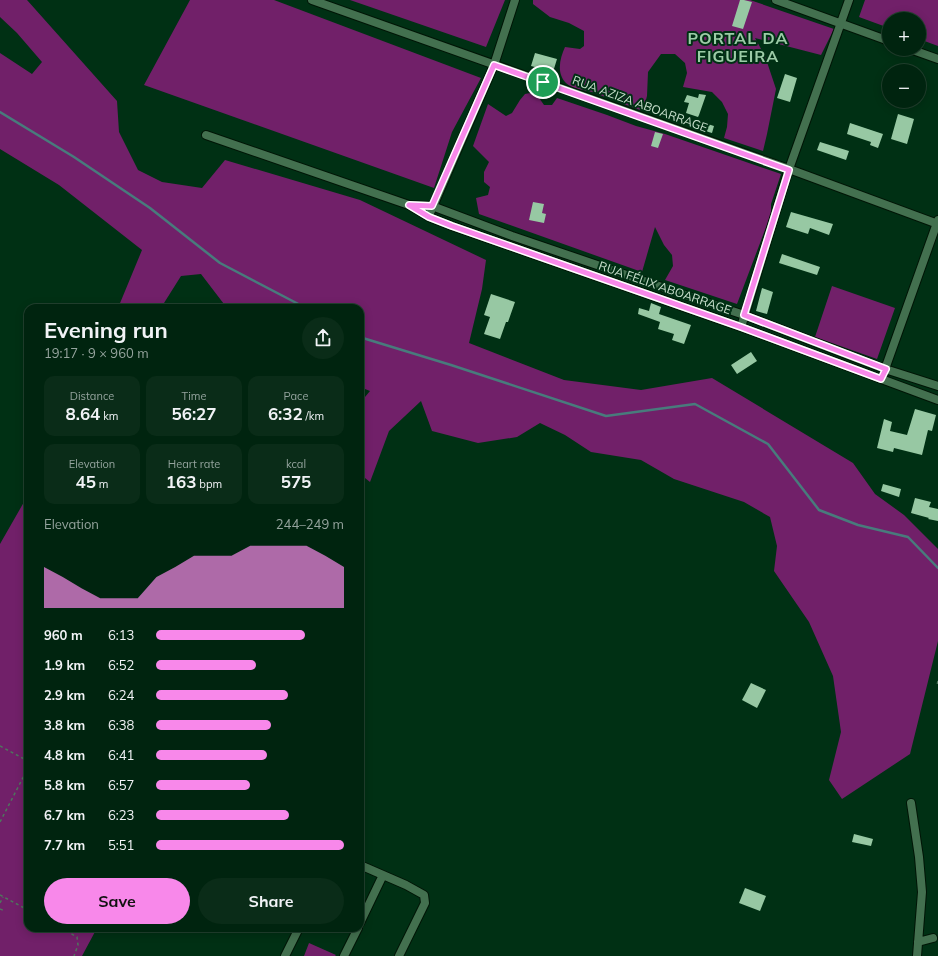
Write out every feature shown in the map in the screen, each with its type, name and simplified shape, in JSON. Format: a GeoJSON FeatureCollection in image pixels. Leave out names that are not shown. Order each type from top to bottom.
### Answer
{"type":"FeatureCollection","features":[{"type":"Feature","properties":{"kind":"street","name":"RUA AZIZA ABOARRAGE"},"geometry":{"type":"LineString","coordinates":[[312,0],[938,223]]}},
{"type":"Feature","properties":{"kind":"street"},"geometry":{"type":"LineString","coordinates":[[429,217],[432,206],[494,65],[516,0]]}},
{"type":"Feature","properties":{"kind":"street"},"geometry":{"type":"LineString","coordinates":[[776,0],[882,38]]}},
{"type":"Feature","properties":{"kind":"street"},"geometry":{"type":"LineString","coordinates":[[741,327],[789,170],[849,0]]}},
{"type":"Feature","properties":{"kind":"street"},"geometry":{"type":"LineString","coordinates":[[926,55],[938,59]]}},
{"type":"Feature","properties":{"kind":"street"},"geometry":{"type":"LineString","coordinates":[[206,134],[409,205]]}},
{"type":"Feature","properties":{"kind":"street","name":"RUA FÉLIX ABOARRAGE"},"geometry":{"type":"LineString","coordinates":[[409,205],[432,206],[519,239],[744,315],[886,369],[938,386]]}},
{"type":"Feature","properties":{"kind":"street","name":"RUA FÉLIX ABOARRAGE"},"geometry":{"type":"LineString","coordinates":[[409,205],[429,217],[452,226],[741,327],[938,400]]}},
{"type":"Feature","properties":{"kind":"street"},"geometry":{"type":"LineString","coordinates":[[881,379],[886,369],[938,223]]}},
{"type":"Feature","properties":{"kind":"street"},"geometry":{"type":"LineString","coordinates":[[911,803],[919,857],[922,892],[917,956]]}},
{"type":"Feature","properties":{"kind":"street"},"geometry":{"type":"LineString","coordinates":[[364,867],[406,885],[424,895],[426,903],[399,956]]}},
{"type":"Feature","properties":{"kind":"street"},"geometry":{"type":"LineString","coordinates":[[364,915],[383,875]]}},
{"type":"Feature","properties":{"kind":"street"},"geometry":{"type":"LineString","coordinates":[[285,956],[297,932]]}},
{"type":"Feature","properties":{"kind":"street"},"geometry":{"type":"LineString","coordinates":[[344,956],[356,932]]}},
{"type":"Feature","properties":{"kind":"street"},"geometry":{"type":"LineString","coordinates":[[918,942],[933,938]]}},
{"type":"Feature","properties":{"kind":"path"},"geometry":{"type":"LineString","coordinates":[[938,681],[938,686]]}},
{"type":"Feature","properties":{"kind":"path"},"geometry":{"type":"LineString","coordinates":[[0,746],[24,759]]}},
{"type":"Feature","properties":{"kind":"path"},"geometry":{"type":"LineString","coordinates":[[0,822],[24,776]]}},
{"type":"Feature","properties":{"kind":"path"},"geometry":{"type":"LineString","coordinates":[[0,895],[24,908]]}},
{"type":"Feature","properties":{"kind":"path"},"geometry":{"type":"LineString","coordinates":[[0,903],[3,897]]}},
{"type":"Feature","properties":{"kind":"path"},"geometry":{"type":"LineString","coordinates":[[0,909],[5,911]]}},
{"type":"Feature","properties":{"kind":"path"},"geometry":{"type":"LineString","coordinates":[[68,932],[77,937],[78,945],[74,956]]}},
{"type":"Feature","properties":{"kind":"shaded area"},"geometry":{"type":"Polygon","coordinates":[[[0,0],[27,0],[117,101],[119,132],[138,170],[162,182],[202,188],[225,160],[360,200],[486,260],[482,289],[469,343],[564,380],[641,390],[712,378],[853,463],[875,494],[904,515],[938,549],[938,641],[910,754],[842,799],[829,780],[841,732],[833,676],[809,622],[774,571],[777,546],[770,517],[744,502],[674,479],[641,460],[591,452],[565,435],[540,423],[517,437],[478,443],[432,431],[421,401],[389,431],[370,482],[364,477],[364,398],[370,391],[364,389],[364,304],[224,304],[201,274],[181,276],[165,304],[120,304],[142,250],[59,185],[0,149],[0,53],[32,74],[42,62],[17,33],[0,17],[0,0]]]}},
{"type":"Feature","properties":{"kind":"shaded area"},"geometry":{"type":"Polygon","coordinates":[[[190,0],[274,0],[481,78],[452,132],[434,188],[144,85],[190,0]]]}},
{"type":"Feature","properties":{"kind":"shaded area"},"geometry":{"type":"Polygon","coordinates":[[[350,0],[505,0],[486,47],[350,0]]]}},
{"type":"Feature","properties":{"kind":"shaded area"},"geometry":{"type":"Polygon","coordinates":[[[533,0],[750,0],[834,29],[821,55],[755,38],[765,56],[776,89],[763,151],[724,138],[728,114],[722,102],[712,92],[683,87],[687,73],[685,63],[675,54],[661,54],[648,72],[647,96],[643,111],[592,92],[571,87],[566,83],[561,75],[560,65],[562,56],[565,47],[580,49],[584,46],[584,31],[569,23],[550,17],[533,4],[533,0]]]}},
{"type":"Feature","properties":{"kind":"shaded area"},"geometry":{"type":"Polygon","coordinates":[[[865,0],[938,0],[938,46],[926,42],[926,12],[882,12],[882,25],[859,17],[865,0]]]}},
{"type":"Feature","properties":{"kind":"shaded area"},"geometry":{"type":"Polygon","coordinates":[[[535,92],[544,105],[552,105],[557,98],[781,174],[771,204],[771,214],[737,304],[665,280],[673,266],[672,255],[664,245],[655,227],[642,272],[479,214],[476,198],[488,195],[490,187],[484,182],[484,172],[489,162],[473,146],[488,104],[506,116],[512,113],[525,94],[535,92]]]}},
{"type":"Feature","properties":{"kind":"shaded area"},"geometry":{"type":"Polygon","coordinates":[[[832,286],[895,308],[877,359],[815,337],[832,286]]]}},
{"type":"Feature","properties":{"kind":"shaded area"},"geometry":{"type":"Polygon","coordinates":[[[24,502],[24,932],[95,932],[82,956],[0,956],[0,544],[24,502]]]}},
{"type":"Feature","properties":{"kind":"shaded area"},"geometry":{"type":"Polygon","coordinates":[[[309,943],[336,955],[304,956],[309,943]]]}},
{"type":"Feature","properties":{"kind":"building"},"geometry":{"type":"Polygon","coordinates":[[[740,0],[752,2],[743,29],[732,26],[740,0]]]}},
{"type":"Feature","properties":{"kind":"building"},"geometry":{"type":"Polygon","coordinates":[[[535,53],[557,59],[553,72],[531,66],[535,53]]]}},
{"type":"Feature","properties":{"kind":"building"},"geometry":{"type":"Polygon","coordinates":[[[785,74],[797,78],[790,102],[777,98],[785,74]]]}},
{"type":"Feature","properties":{"kind":"building"},"geometry":{"type":"Polygon","coordinates":[[[699,94],[706,95],[698,117],[686,113],[689,103],[684,102],[687,95],[698,98],[699,94]]]}},
{"type":"Feature","properties":{"kind":"building"},"geometry":{"type":"Polygon","coordinates":[[[898,114],[914,119],[907,144],[891,139],[898,114]]]}},
{"type":"Feature","properties":{"kind":"building"},"geometry":{"type":"Polygon","coordinates":[[[695,120],[714,126],[712,133],[692,127],[695,120]]]}},
{"type":"Feature","properties":{"kind":"building"},"geometry":{"type":"Polygon","coordinates":[[[850,123],[883,134],[878,148],[870,145],[871,142],[847,134],[850,123]]]}},
{"type":"Feature","properties":{"kind":"building"},"geometry":{"type":"Polygon","coordinates":[[[655,132],[663,134],[658,148],[651,146],[655,132]]]}},
{"type":"Feature","properties":{"kind":"building"},"geometry":{"type":"Polygon","coordinates":[[[820,142],[849,151],[846,160],[817,150],[820,142]]]}},
{"type":"Feature","properties":{"kind":"building"},"geometry":{"type":"Polygon","coordinates":[[[533,202],[544,204],[542,213],[546,214],[544,223],[529,220],[533,202]]]}},
{"type":"Feature","properties":{"kind":"building"},"geometry":{"type":"Polygon","coordinates":[[[791,212],[833,224],[829,235],[810,228],[808,234],[786,227],[791,212]]]}},
{"type":"Feature","properties":{"kind":"building"},"geometry":{"type":"Polygon","coordinates":[[[782,254],[820,267],[817,275],[779,263],[782,254]]]}},
{"type":"Feature","properties":{"kind":"building"},"geometry":{"type":"Polygon","coordinates":[[[762,288],[773,292],[767,314],[756,311],[762,288]]]}},
{"type":"Feature","properties":{"kind":"building"},"geometry":{"type":"Polygon","coordinates":[[[491,294],[515,302],[500,339],[484,334],[490,317],[484,315],[491,294]]]}},
{"type":"Feature","properties":{"kind":"building"},"geometry":{"type":"Polygon","coordinates":[[[651,303],[661,307],[659,314],[691,325],[684,344],[672,340],[674,334],[658,329],[660,322],[638,314],[639,308],[649,311],[651,303]]]}},
{"type":"Feature","properties":{"kind":"building"},"geometry":{"type":"Polygon","coordinates":[[[751,352],[757,361],[737,374],[731,365],[751,352]]]}},
{"type":"Feature","properties":{"kind":"building"},"geometry":{"type":"Polygon","coordinates":[[[915,409],[936,415],[932,431],[928,430],[922,455],[894,448],[893,452],[877,448],[884,419],[892,422],[890,431],[907,435],[915,409]]]}},
{"type":"Feature","properties":{"kind":"building"},"geometry":{"type":"Polygon","coordinates":[[[883,484],[901,489],[899,497],[881,491],[883,484]]]}},
{"type":"Feature","properties":{"kind":"building"},"geometry":{"type":"Polygon","coordinates":[[[915,498],[931,502],[929,507],[938,509],[938,521],[911,513],[915,498]]]}},
{"type":"Feature","properties":{"kind":"building"},"geometry":{"type":"Polygon","coordinates":[[[751,683],[766,690],[757,708],[742,700],[751,683]]]}},
{"type":"Feature","properties":{"kind":"building"},"geometry":{"type":"Polygon","coordinates":[[[854,834],[873,839],[871,846],[852,842],[854,834]]]}},
{"type":"Feature","properties":{"kind":"building"},"geometry":{"type":"Polygon","coordinates":[[[745,888],[766,896],[760,911],[739,903],[745,888]]]}},
{"type":"Feature","properties":{"kind":"waterway"},"geometry":{"type":"LineString","coordinates":[[0,112],[74,157],[150,208],[220,263],[298,304]]}},
{"type":"Feature","properties":{"kind":"waterway"},"geometry":{"type":"LineString","coordinates":[[364,338],[606,416],[695,404],[768,444],[819,510],[858,525],[908,537],[938,568]]}},
{"type":"Feature","properties":{"kind":"district","name":"PORTAL DA FIGUEIRA"},"geometry":{"type":"Point","coordinates":[738,47]}},
{"type":"Feature","properties":{"kind":"route"},"geometry":{"type":"LineString","coordinates":[[494,65],[543,82],[789,170],[744,315],[886,369],[881,379],[741,327],[452,226],[429,217],[409,205],[432,206],[494,65]]}}]}
